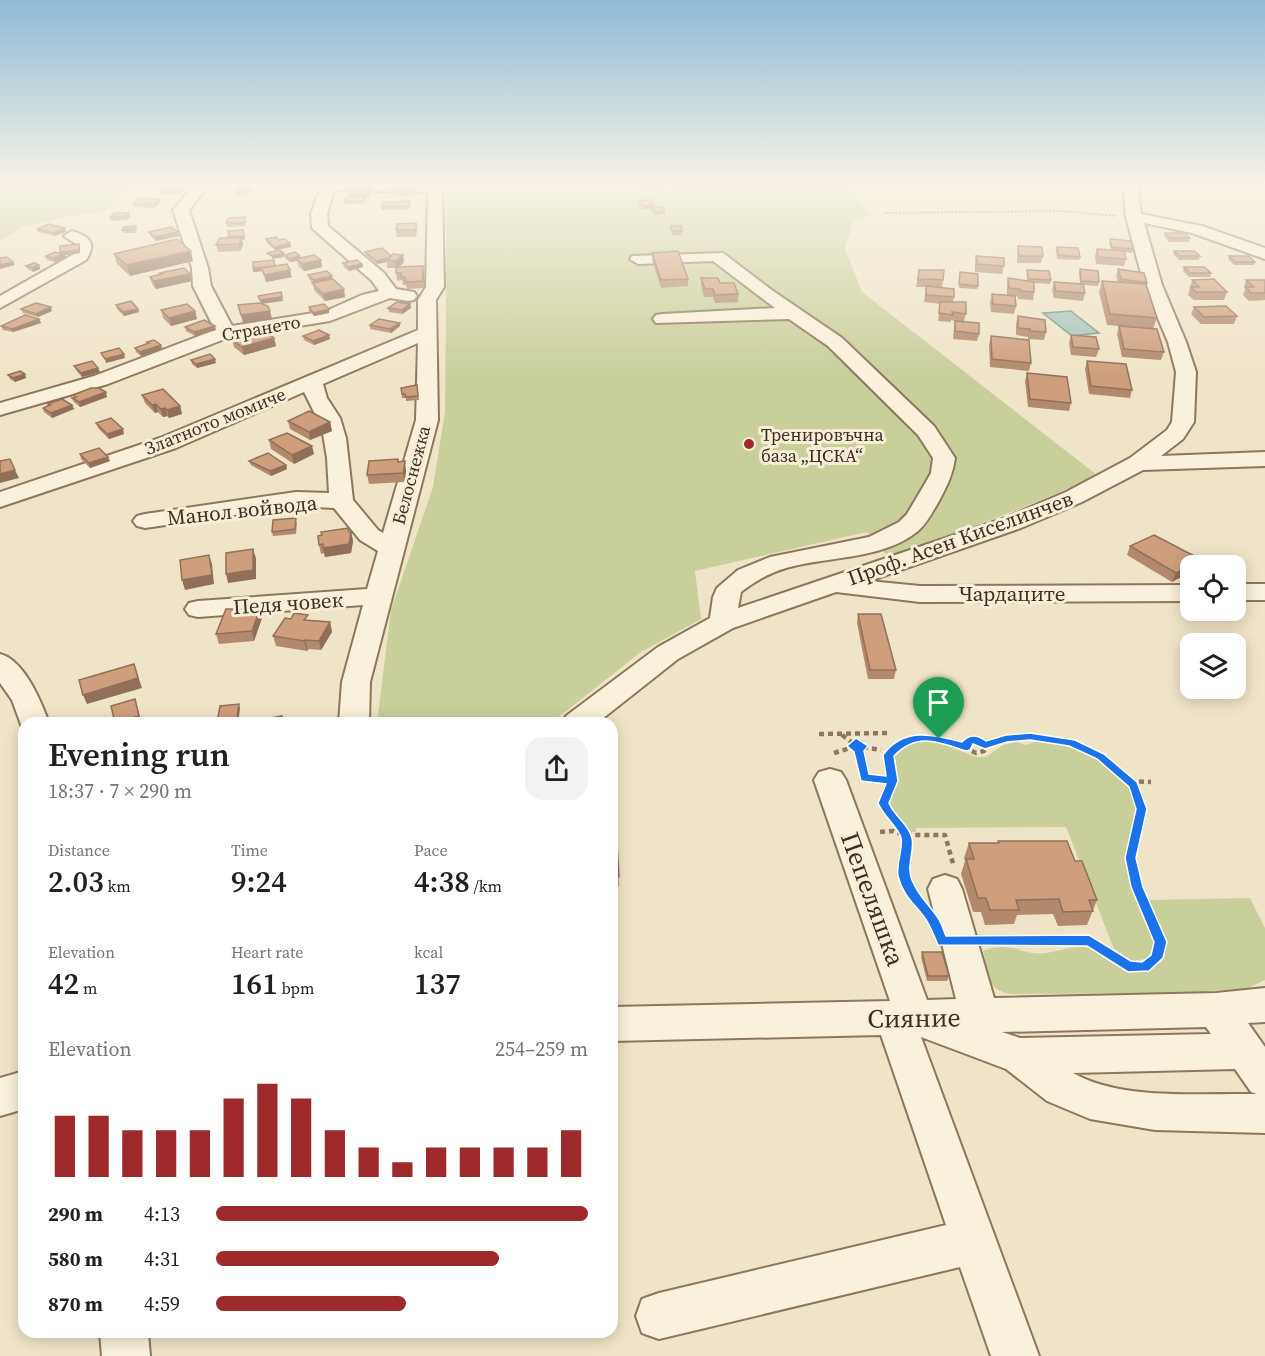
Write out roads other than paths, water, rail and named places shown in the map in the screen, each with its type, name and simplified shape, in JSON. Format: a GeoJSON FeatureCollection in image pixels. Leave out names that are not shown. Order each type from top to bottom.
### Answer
{"type":"FeatureCollection","features":[{"type":"Feature","properties":{"kind":"street"},"geometry":{"type":"LineString","coordinates":[[0,303],[80,257],[84,247]]}},
{"type":"Feature","properties":{"kind":"street"},"geometry":{"type":"LineString","coordinates":[[193,247],[200,268],[202,286],[226,332]]}},
{"type":"Feature","properties":{"kind":"street","name":"Белоснежка"},"geometry":{"type":"LineString","coordinates":[[343,247],[378,277],[390,293]]}},
{"type":"Feature","properties":{"kind":"street","name":"Белоснежка"},"geometry":{"type":"LineString","coordinates":[[354,717],[356,682],[427,420],[426,333],[428,300],[435,286],[435,247]]}},
{"type":"Feature","properties":{"kind":"street","name":"Проф. Асен Киселинчев"},"geometry":{"type":"LineString","coordinates":[[585,717],[668,653],[723,622],[1013,523],[1074,497],[1138,464],[1175,434],[1184,422],[1186,372],[1177,342],[1153,285],[1142,247]]}},
{"type":"Feature","properties":{"kind":"street"},"geometry":{"type":"LineString","coordinates":[[1246,247],[1265,254]]}},
{"type":"Feature","properties":{"kind":"street"},"geometry":{"type":"LineString","coordinates":[[638,259],[717,256],[835,342],[926,431],[944,458],[942,473],[917,518],[908,527],[876,543],[779,562],[747,574],[730,588],[726,597],[723,622]]}},
{"type":"Feature","properties":{"kind":"street"},"geometry":{"type":"LineString","coordinates":[[390,293],[428,300]]}},
{"type":"Feature","properties":{"kind":"street","name":"Странето"},"geometry":{"type":"LineString","coordinates":[[0,409],[101,380],[226,332],[330,316],[368,299],[390,293]]}},
{"type":"Feature","properties":{"kind":"street"},"geometry":{"type":"LineString","coordinates":[[662,319],[794,314]]}},
{"type":"Feature","properties":{"kind":"street","name":"Златното момиче"},"geometry":{"type":"LineString","coordinates":[[0,500],[168,443],[426,333]]}},
{"type":"Feature","properties":{"kind":"street"},"geometry":{"type":"LineString","coordinates":[[312,381],[314,396],[329,416],[338,456],[341,501]]}},
{"type":"Feature","properties":{"kind":"street"},"geometry":{"type":"LineString","coordinates":[[1138,464],[1265,459]]}},
{"type":"Feature","properties":{"kind":"street","name":"Манол войвода"},"geometry":{"type":"LineString","coordinates":[[145,520],[296,499],[341,501],[369,535],[391,548]]}},
{"type":"Feature","properties":{"kind":"street","name":"Чардаците"},"geometry":{"type":"LineString","coordinates":[[833,585],[920,594],[1180,593]]}},
{"type":"Feature","properties":{"kind":"street"},"geometry":{"type":"LineString","coordinates":[[1246,592],[1265,592]]}},
{"type":"Feature","properties":{"kind":"street","name":"Педя човек"},"geometry":{"type":"LineString","coordinates":[[198,609],[378,596]]}},
{"type":"Feature","properties":{"kind":"street"},"geometry":{"type":"LineString","coordinates":[[0,663],[26,698],[32,717]]}},
{"type":"Feature","properties":{"kind":"street","name":"Пепеляшка"},"geometry":{"type":"LineString","coordinates":[[832,766],[905,1018],[974,1241],[1015,1356]]}},
{"type":"Feature","properties":{"kind":"street"},"geometry":{"type":"LineString","coordinates":[[936,901],[959,941],[980,1017]]}},
{"type":"Feature","properties":{"kind":"street","name":"Сияние"},"geometry":{"type":"LineString","coordinates":[[618,1024],[980,1017],[1215,1010],[1265,1005]]}},
{"type":"Feature","properties":{"kind":"street"},"geometry":{"type":"LineString","coordinates":[[1215,1010],[1255,1065]]}},
{"type":"Feature","properties":{"kind":"street"},"geometry":{"type":"LineString","coordinates":[[905,1018],[1020,1056],[1255,1065]]}},
{"type":"Feature","properties":{"kind":"street"},"geometry":{"type":"LineString","coordinates":[[1020,1056],[1046,1078],[1088,1099],[1132,1109],[1265,1114]]}},
{"type":"Feature","properties":{"kind":"street"},"geometry":{"type":"LineString","coordinates":[[0,1097],[18,1092]]}},
{"type":"Feature","properties":{"kind":"street"},"geometry":{"type":"LineString","coordinates":[[660,1316],[974,1241]]}},
{"type":"Feature","properties":{"kind":"street"},"geometry":{"type":"LineString","coordinates":[[124,1338],[126,1356]]}},
{"type":"Feature","properties":{"kind":"water"},"geometry":{"type":"Polygon","coordinates":[[[1071,311],[1099,333],[1072,336],[1043,313],[1071,311]]]}},
{"type":"Feature","properties":{"kind":"place","name":"Тренировъчна база „ЦСКА“"},"geometry":{"type":"Point","coordinates":[749,444]}}]}
